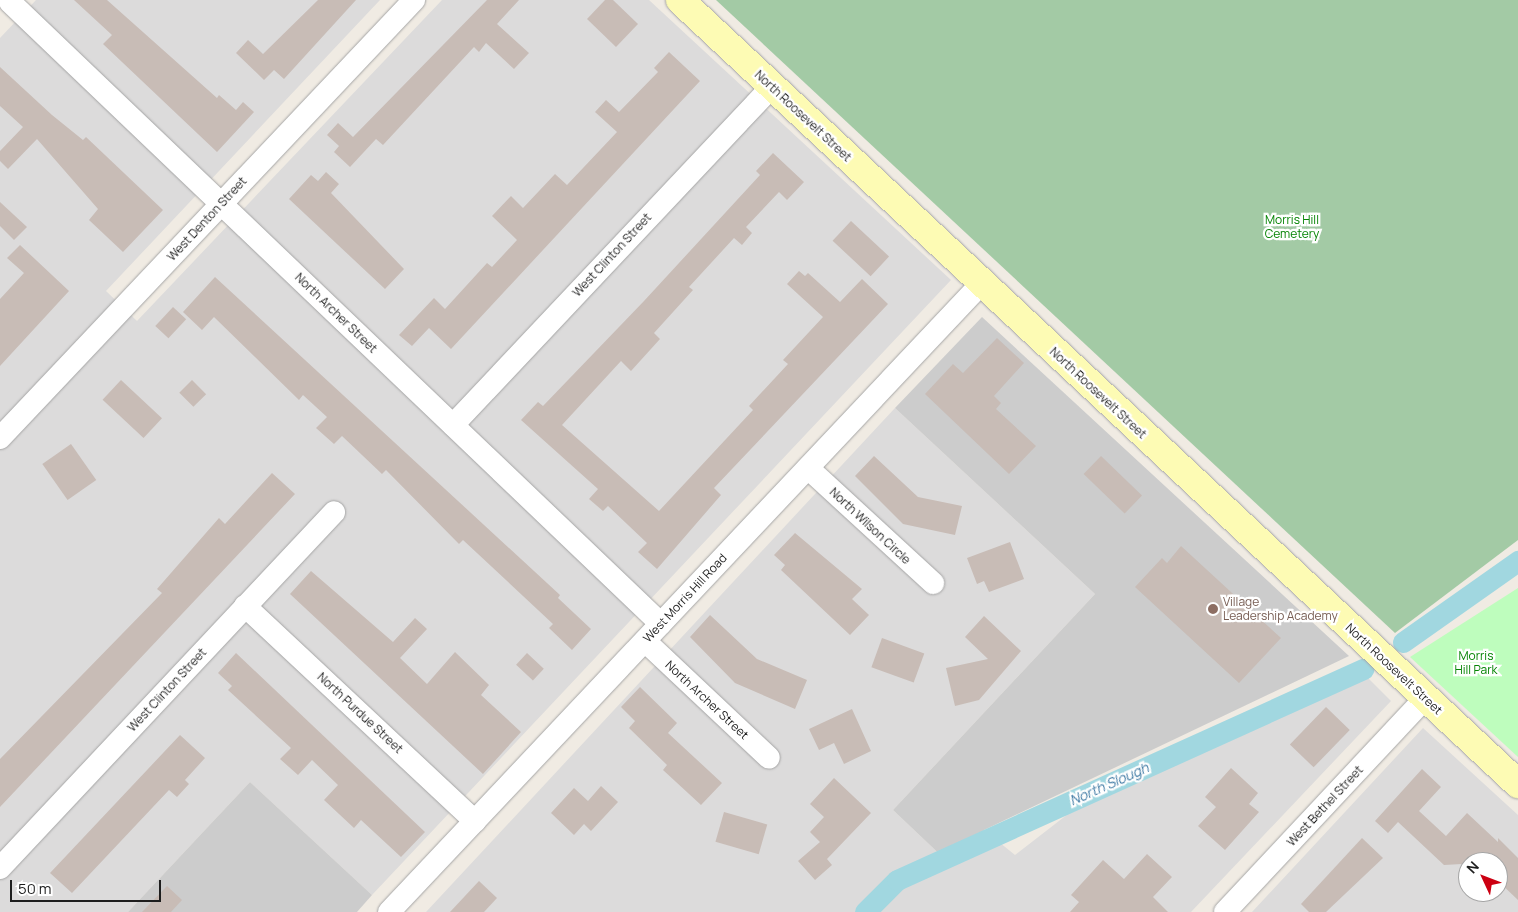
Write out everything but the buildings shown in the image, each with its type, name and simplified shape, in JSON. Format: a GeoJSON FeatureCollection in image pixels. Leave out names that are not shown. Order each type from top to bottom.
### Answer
{"type":"FeatureCollection","features":[{"type":"Feature","properties":{"kind":"street","name":"West Denton Street"},"geometry":{"type":"LineString","coordinates":[[0,438],[414,0]]}},
{"type":"Feature","properties":{"kind":"street","name":"North Roosevelt Street"},"geometry":{"type":"LineString","coordinates":[[680,0],[1518,784]]}},
{"type":"Feature","properties":{"kind":"street","name":"North Archer Street"},"geometry":{"type":"LineString","coordinates":[[8,5],[221,204],[662,624]]}},
{"type":"Feature","properties":{"kind":"street","name":"West Clinton Street"},"geometry":{"type":"LineString","coordinates":[[453,425],[772,86]]}},
{"type":"Feature","properties":{"kind":"street","name":"West Morris Hill Road"},"geometry":{"type":"LineString","coordinates":[[389,912],[982,284]]}},
{"type":"Feature","properties":{"kind":"street","name":"North Wilson Circle"},"geometry":{"type":"LineString","coordinates":[[808,468],[933,583]]}},
{"type":"Feature","properties":{"kind":"street","name":"West Clinton Street"},"geometry":{"type":"LineString","coordinates":[[0,868],[334,512]]}},
{"type":"Feature","properties":{"kind":"street","name":"North Purdue Street"},"geometry":{"type":"LineString","coordinates":[[245,606],[475,821]]}},
{"type":"Feature","properties":{"kind":"street","name":"North Archer Street"},"geometry":{"type":"LineString","coordinates":[[644,641],[769,758]]}},
{"type":"Feature","properties":{"kind":"street","name":"West Bethel Street"},"geometry":{"type":"LineString","coordinates":[[1225,912],[1425,698]]}},
{"type":"Feature","properties":{"kind":"shaded area"},"geometry":{"type":"Polygon","coordinates":[[[36,0],[380,0],[106,291],[137,321],[442,0],[649,0],[951,280],[372,895],[250,782],[128,912],[0,912],[0,38],[36,0]]]}},
{"type":"Feature","properties":{"kind":"shaded area"},"geometry":{"type":"Polygon","coordinates":[[[982,317],[1349,656],[984,830],[951,865],[893,810],[1095,594],[895,408],[982,317]]]}},
{"type":"Feature","properties":{"kind":"shaded area"},"geometry":{"type":"Polygon","coordinates":[[[895,408],[1095,594],[893,810],[951,865],[984,830],[1015,855],[1068,814],[1368,678],[1391,701],[1191,912],[426,912],[895,408]]]}},
{"type":"Feature","properties":{"kind":"shaded area"},"geometry":{"type":"Polygon","coordinates":[[[1423,728],[1518,815],[1518,912],[1252,912],[1423,728]]]}},
{"type":"Feature","properties":{"kind":"shaded area"},"geometry":{"type":"Polygon","coordinates":[[[250,782],[372,895],[357,912],[128,912],[250,782]]]}},
{"type":"Feature","properties":{"kind":"green space","name":"Morris Hill Cemetery"},"geometry":{"type":"Polygon","coordinates":[[[716,0],[1518,0],[1518,540],[1395,633],[716,0]]]}},
{"type":"Feature","properties":{"kind":"green space","name":"Morris Hill Park"},"geometry":{"type":"Polygon","coordinates":[[[1518,588],[1518,757],[1410,657],[1518,588]]]}},
{"type":"Feature","properties":{"kind":"waterway","name":"North Slough"},"geometry":{"type":"LineString","coordinates":[[1403,642],[1518,561]]}},
{"type":"Feature","properties":{"kind":"waterway","name":"North Slough"},"geometry":{"type":"LineString","coordinates":[[865,912],[897,880],[1363,669]]}},
{"type":"Feature","properties":{"kind":"place","name":"Village Leadership Academy"},"geometry":{"type":"Point","coordinates":[1213,609]}}]}
